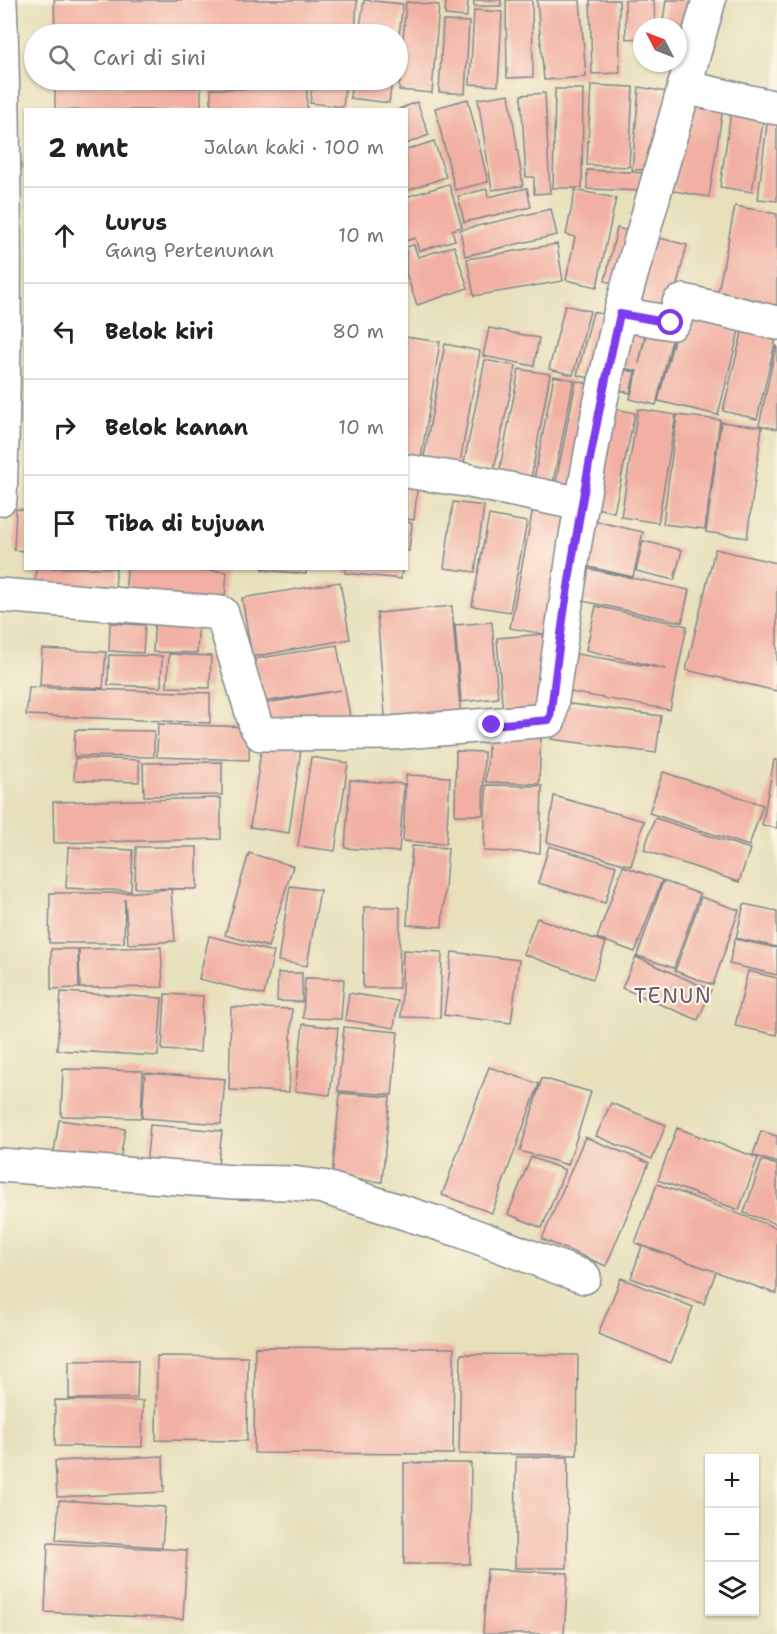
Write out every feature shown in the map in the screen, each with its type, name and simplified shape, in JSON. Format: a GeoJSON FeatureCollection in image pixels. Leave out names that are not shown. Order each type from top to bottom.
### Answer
{"type":"FeatureCollection","features":[{"type":"Feature","properties":{"kind":"street"},"geometry":{"type":"LineString","coordinates":[[0,595],[222,613],[256,726],[261,734],[391,733],[549,720],[581,504],[620,314],[709,0]]}},
{"type":"Feature","properties":{"kind":"street"},"geometry":{"type":"LineString","coordinates":[[0,3],[10,354],[0,499]]}},
{"type":"Feature","properties":{"kind":"street"},"geometry":{"type":"LineString","coordinates":[[684,87],[777,108]]}},
{"type":"Feature","properties":{"kind":"street"},"geometry":{"type":"LineString","coordinates":[[620,314],[672,323],[675,320],[679,303],[684,301],[777,323]]}},
{"type":"Feature","properties":{"kind":"street"},"geometry":{"type":"LineString","coordinates":[[408,471],[465,480],[581,504]]}},
{"type":"Feature","properties":{"kind":"street"},"geometry":{"type":"LineString","coordinates":[[0,1165],[234,1182],[292,1183],[323,1187],[459,1230],[584,1277]]}},
{"type":"Feature","properties":{"kind":"building"},"geometry":{"type":"Polygon","coordinates":[[[54,0],[357,0],[356,24],[55,24],[54,0]]]}},
{"type":"Feature","properties":{"kind":"building"},"geometry":{"type":"Polygon","coordinates":[[[364,0],[403,4],[400,24],[360,24],[364,0]]]}},
{"type":"Feature","properties":{"kind":"building"},"geometry":{"type":"Polygon","coordinates":[[[446,0],[468,0],[467,17],[445,15],[446,0]]]}},
{"type":"Feature","properties":{"kind":"building"},"geometry":{"type":"Polygon","coordinates":[[[474,0],[501,0],[501,6],[474,6],[474,0]]]}},
{"type":"Feature","properties":{"kind":"building"},"geometry":{"type":"Polygon","coordinates":[[[506,0],[532,0],[533,77],[507,78],[506,0]]]}},
{"type":"Feature","properties":{"kind":"building"},"geometry":{"type":"Polygon","coordinates":[[[537,0],[580,0],[586,77],[544,80],[537,0]]]}},
{"type":"Feature","properties":{"kind":"building"},"geometry":{"type":"Polygon","coordinates":[[[590,0],[619,0],[620,73],[592,74],[590,0]]]}},
{"type":"Feature","properties":{"kind":"building"},"geometry":{"type":"Polygon","coordinates":[[[625,0],[654,0],[655,18],[633,18],[633,39],[626,39],[625,0]]]}},
{"type":"Feature","properties":{"kind":"building"},"geometry":{"type":"Polygon","coordinates":[[[666,0],[691,0],[687,28],[687,18],[663,18],[666,0]]]}},
{"type":"Feature","properties":{"kind":"building"},"geometry":{"type":"Polygon","coordinates":[[[406,2],[439,5],[432,93],[399,90],[408,90],[408,24],[404,24],[406,2]]]}},
{"type":"Feature","properties":{"kind":"building"},"geometry":{"type":"Polygon","coordinates":[[[474,10],[502,12],[498,86],[470,84],[474,10]]]}},
{"type":"Feature","properties":{"kind":"building"},"geometry":{"type":"Polygon","coordinates":[[[443,21],[469,22],[465,94],[439,92],[443,21]]]}},
{"type":"Feature","properties":{"kind":"building"},"geometry":{"type":"Polygon","coordinates":[[[591,85],[633,87],[629,167],[587,165],[591,85]]]}},
{"type":"Feature","properties":{"kind":"building"},"geometry":{"type":"Polygon","coordinates":[[[639,87],[667,92],[659,169],[632,170],[639,87]]]}},
{"type":"Feature","properties":{"kind":"building"},"geometry":{"type":"Polygon","coordinates":[[[555,89],[583,89],[582,188],[553,188],[555,89]]]}},
{"type":"Feature","properties":{"kind":"building"},"geometry":{"type":"Polygon","coordinates":[[[55,90],[201,90],[201,108],[55,108],[55,90]]]}},
{"type":"Feature","properties":{"kind":"building"},"geometry":{"type":"Polygon","coordinates":[[[211,90],[307,90],[307,108],[211,108],[211,90]]]}},
{"type":"Feature","properties":{"kind":"building"},"geometry":{"type":"Polygon","coordinates":[[[312,90],[345,90],[343,107],[310,103],[312,90]]]}},
{"type":"Feature","properties":{"kind":"building"},"geometry":{"type":"Polygon","coordinates":[[[351,90],[391,90],[389,103],[350,98],[351,90]]]}},
{"type":"Feature","properties":{"kind":"building"},"geometry":{"type":"Polygon","coordinates":[[[545,93],[550,193],[534,194],[534,177],[526,177],[521,95],[545,93]]]}},
{"type":"Feature","properties":{"kind":"building"},"geometry":{"type":"Polygon","coordinates":[[[509,94],[523,186],[492,190],[478,99],[509,94]]]}},
{"type":"Feature","properties":{"kind":"building"},"geometry":{"type":"Polygon","coordinates":[[[468,99],[488,182],[455,190],[435,108],[468,99]]]}},
{"type":"Feature","properties":{"kind":"building"},"geometry":{"type":"Polygon","coordinates":[[[417,102],[429,135],[408,143],[408,108],[402,108],[417,102]]]}},
{"type":"Feature","properties":{"kind":"building"},"geometry":{"type":"Polygon","coordinates":[[[687,102],[723,108],[709,197],[673,191],[687,102]]]}},
{"type":"Feature","properties":{"kind":"building"},"geometry":{"type":"Polygon","coordinates":[[[732,105],[765,110],[752,192],[720,187],[732,105]]]}},
{"type":"Feature","properties":{"kind":"building"},"geometry":{"type":"Polygon","coordinates":[[[768,115],[777,116],[777,201],[758,199],[768,115]]]}},
{"type":"Feature","properties":{"kind":"building"},"geometry":{"type":"Polygon","coordinates":[[[434,141],[446,177],[408,190],[408,149],[434,141]]]}},
{"type":"Feature","properties":{"kind":"building"},"geometry":{"type":"Polygon","coordinates":[[[587,170],[647,173],[645,191],[587,189],[587,170]]]}},
{"type":"Feature","properties":{"kind":"building"},"geometry":{"type":"Polygon","coordinates":[[[449,184],[462,227],[452,230],[455,240],[419,251],[415,238],[408,240],[408,196],[449,184]]]}},
{"type":"Feature","properties":{"kind":"building"},"geometry":{"type":"Polygon","coordinates":[[[527,188],[531,207],[464,222],[458,196],[487,189],[488,197],[527,188]]]}},
{"type":"Feature","properties":{"kind":"building"},"geometry":{"type":"Polygon","coordinates":[[[575,190],[616,198],[597,287],[566,280],[575,237],[566,235],[575,190]]]}},
{"type":"Feature","properties":{"kind":"building"},"geometry":{"type":"Polygon","coordinates":[[[735,206],[777,214],[777,309],[717,297],[735,206]]]}},
{"type":"Feature","properties":{"kind":"building"},"geometry":{"type":"Polygon","coordinates":[[[551,209],[557,235],[465,256],[460,230],[551,209]]]}},
{"type":"Feature","properties":{"kind":"building"},"geometry":{"type":"Polygon","coordinates":[[[617,228],[637,233],[624,286],[605,281],[617,228]]]}},
{"type":"Feature","properties":{"kind":"building"},"geometry":{"type":"Polygon","coordinates":[[[648,235],[687,245],[669,316],[631,306],[648,235]]]}},
{"type":"Feature","properties":{"kind":"building"},"geometry":{"type":"Polygon","coordinates":[[[557,244],[563,281],[474,296],[467,259],[557,244]]]}},
{"type":"Feature","properties":{"kind":"building"},"geometry":{"type":"Polygon","coordinates":[[[414,245],[418,257],[454,246],[468,288],[417,305],[408,279],[408,246],[414,245]]]}},
{"type":"Feature","properties":{"kind":"building"},"geometry":{"type":"Polygon","coordinates":[[[683,304],[742,319],[718,415],[658,401],[683,304]]]}},
{"type":"Feature","properties":{"kind":"building"},"geometry":{"type":"Polygon","coordinates":[[[565,305],[590,311],[573,375],[549,369],[565,305]]]}},
{"type":"Feature","properties":{"kind":"building"},"geometry":{"type":"Polygon","coordinates":[[[593,312],[614,317],[597,380],[577,375],[593,312]]]}},
{"type":"Feature","properties":{"kind":"building"},"geometry":{"type":"Polygon","coordinates":[[[622,316],[648,321],[639,364],[649,322],[675,328],[656,405],[630,399],[637,371],[611,365],[622,316]]]}},
{"type":"Feature","properties":{"kind":"building"},"geometry":{"type":"Polygon","coordinates":[[[489,328],[539,338],[534,366],[483,356],[489,328]]]}},
{"type":"Feature","properties":{"kind":"building"},"geometry":{"type":"Polygon","coordinates":[[[743,328],[777,335],[757,419],[723,411],[743,328]]]}},
{"type":"Feature","properties":{"kind":"building"},"geometry":{"type":"Polygon","coordinates":[[[408,337],[440,342],[421,459],[408,457],[408,337]]]}},
{"type":"Feature","properties":{"kind":"building"},"geometry":{"type":"Polygon","coordinates":[[[445,344],[480,351],[459,468],[423,462],[445,344]]]}},
{"type":"Feature","properties":{"kind":"building"},"geometry":{"type":"Polygon","coordinates":[[[777,346],[777,429],[759,425],[777,346]]]}},
{"type":"Feature","properties":{"kind":"building"},"geometry":{"type":"Polygon","coordinates":[[[485,360],[516,366],[494,469],[464,463],[485,360]]]}},
{"type":"Feature","properties":{"kind":"building"},"geometry":{"type":"Polygon","coordinates":[[[612,367],[635,372],[630,393],[608,387],[612,367]]]}},
{"type":"Feature","properties":{"kind":"building"},"geometry":{"type":"Polygon","coordinates":[[[519,369],[550,374],[531,479],[499,473],[519,369]]]}},
{"type":"Feature","properties":{"kind":"building"},"geometry":{"type":"Polygon","coordinates":[[[554,376],[574,380],[553,483],[534,479],[554,376]]]}},
{"type":"Feature","properties":{"kind":"building"},"geometry":{"type":"Polygon","coordinates":[[[576,381],[598,386],[577,490],[555,486],[576,381]]]}},
{"type":"Feature","properties":{"kind":"building"},"geometry":{"type":"Polygon","coordinates":[[[607,407],[635,413],[614,512],[587,506],[607,407]]]}},
{"type":"Feature","properties":{"kind":"building"},"geometry":{"type":"Polygon","coordinates":[[[638,409],[676,415],[658,523],[621,517],[638,409]]]}},
{"type":"Feature","properties":{"kind":"building"},"geometry":{"type":"Polygon","coordinates":[[[677,415],[720,420],[705,529],[663,524],[677,415]]]}},
{"type":"Feature","properties":{"kind":"building"},"geometry":{"type":"Polygon","coordinates":[[[721,422],[762,427],[747,538],[706,532],[721,422]]]}},
{"type":"Feature","properties":{"kind":"building"},"geometry":{"type":"Polygon","coordinates":[[[408,479],[418,481],[414,520],[408,519],[408,479]]]}},
{"type":"Feature","properties":{"kind":"building"},"geometry":{"type":"Polygon","coordinates":[[[453,502],[484,506],[475,572],[444,568],[453,502]]]}},
{"type":"Feature","properties":{"kind":"building"},"geometry":{"type":"Polygon","coordinates":[[[534,503],[579,511],[555,636],[510,628],[534,503]]]}},
{"type":"Feature","properties":{"kind":"building"},"geometry":{"type":"Polygon","coordinates":[[[16,509],[24,510],[24,551],[14,550],[16,509]]]}},
{"type":"Feature","properties":{"kind":"building"},"geometry":{"type":"Polygon","coordinates":[[[489,515],[527,522],[510,612],[472,606],[489,515]]]}},
{"type":"Feature","properties":{"kind":"building"},"geometry":{"type":"Polygon","coordinates":[[[586,519],[643,532],[633,577],[576,564],[586,519]]]}},
{"type":"Feature","properties":{"kind":"building"},"geometry":{"type":"Polygon","coordinates":[[[408,522],[412,523],[408,551],[408,522]]]}},
{"type":"Feature","properties":{"kind":"building"},"geometry":{"type":"Polygon","coordinates":[[[643,541],[682,550],[674,580],[636,571],[643,541]]]}},
{"type":"Feature","properties":{"kind":"building"},"geometry":{"type":"Polygon","coordinates":[[[715,549],[777,563],[777,691],[686,670],[715,549]]]}},
{"type":"Feature","properties":{"kind":"building"},"geometry":{"type":"Polygon","coordinates":[[[580,567],[689,590],[682,622],[573,599],[580,567]]]}},
{"type":"Feature","properties":{"kind":"building"},"geometry":{"type":"Polygon","coordinates":[[[36,570],[116,570],[115,596],[35,592],[36,570]]]}},
{"type":"Feature","properties":{"kind":"building"},"geometry":{"type":"Polygon","coordinates":[[[127,570],[227,572],[224,609],[125,601],[127,570]]]}},
{"type":"Feature","properties":{"kind":"building"},"geometry":{"type":"Polygon","coordinates":[[[263,570],[306,570],[306,574],[263,570]]]}},
{"type":"Feature","properties":{"kind":"building"},"geometry":{"type":"Polygon","coordinates":[[[345,570],[402,570],[401,579],[345,573],[345,570]]]}},
{"type":"Feature","properties":{"kind":"building"},"geometry":{"type":"Polygon","coordinates":[[[340,582],[350,639],[252,657],[242,598],[340,582]]]}},
{"type":"Feature","properties":{"kind":"building"},"geometry":{"type":"Polygon","coordinates":[[[452,606],[461,722],[386,728],[377,613],[452,606]]]}},
{"type":"Feature","properties":{"kind":"building"},"geometry":{"type":"Polygon","coordinates":[[[596,606],[687,626],[670,710],[564,691],[571,653],[666,669],[586,650],[596,606]]]}},
{"type":"Feature","properties":{"kind":"building"},"geometry":{"type":"Polygon","coordinates":[[[155,613],[199,614],[197,653],[153,652],[155,613]]]}},
{"type":"Feature","properties":{"kind":"building"},"geometry":{"type":"Polygon","coordinates":[[[492,622],[498,698],[461,702],[455,625],[492,622]]]}},
{"type":"Feature","properties":{"kind":"building"},"geometry":{"type":"Polygon","coordinates":[[[110,623],[145,625],[143,653],[109,651],[110,623]]]}},
{"type":"Feature","properties":{"kind":"building"},"geometry":{"type":"Polygon","coordinates":[[[543,634],[549,712],[503,716],[497,638],[543,634]]]}},
{"type":"Feature","properties":{"kind":"building"},"geometry":{"type":"Polygon","coordinates":[[[337,645],[352,727],[272,730],[267,703],[341,690],[262,702],[255,659],[337,645]]]}},
{"type":"Feature","properties":{"kind":"building"},"geometry":{"type":"Polygon","coordinates":[[[42,649],[106,652],[103,688],[40,685],[42,649]]]}},
{"type":"Feature","properties":{"kind":"building"},"geometry":{"type":"Polygon","coordinates":[[[169,654],[211,656],[210,688],[167,687],[169,654]]]}},
{"type":"Feature","properties":{"kind":"building"},"geometry":{"type":"Polygon","coordinates":[[[109,655],[162,656],[161,687],[108,685],[109,655]]]}},
{"type":"Feature","properties":{"kind":"building"},"geometry":{"type":"Polygon","coordinates":[[[29,687],[210,693],[210,723],[26,715],[29,687]]]}},
{"type":"Feature","properties":{"kind":"building"},"geometry":{"type":"Polygon","coordinates":[[[556,702],[661,716],[656,753],[551,739],[556,702]]]}},
{"type":"Feature","properties":{"kind":"building"},"geometry":{"type":"Polygon","coordinates":[[[158,724],[250,727],[249,760],[157,757],[158,724]]]}},
{"type":"Feature","properties":{"kind":"building"},"geometry":{"type":"Polygon","coordinates":[[[75,730],[154,731],[154,757],[74,756],[75,730]]]}},
{"type":"Feature","properties":{"kind":"building"},"geometry":{"type":"Polygon","coordinates":[[[489,733],[541,734],[539,784],[486,782],[489,733]]]}},
{"type":"Feature","properties":{"kind":"building"},"geometry":{"type":"Polygon","coordinates":[[[263,737],[302,742],[289,833],[250,827],[263,737]]]}},
{"type":"Feature","properties":{"kind":"building"},"geometry":{"type":"Polygon","coordinates":[[[456,751],[484,752],[483,815],[455,815],[456,751]]]}},
{"type":"Feature","properties":{"kind":"building"},"geometry":{"type":"Polygon","coordinates":[[[311,757],[348,763],[335,851],[298,846],[311,757]]]}},
{"type":"Feature","properties":{"kind":"building"},"geometry":{"type":"Polygon","coordinates":[[[75,758],[139,760],[139,782],[74,780],[75,758]]]}},
{"type":"Feature","properties":{"kind":"building"},"geometry":{"type":"Polygon","coordinates":[[[774,760],[777,760],[777,828],[762,825],[774,760]]]}},
{"type":"Feature","properties":{"kind":"building"},"geometry":{"type":"Polygon","coordinates":[[[222,762],[222,795],[144,796],[143,763],[222,762]]]}},
{"type":"Feature","properties":{"kind":"building"},"geometry":{"type":"Polygon","coordinates":[[[663,772],[763,805],[749,846],[649,813],[663,772]]]}},
{"type":"Feature","properties":{"kind":"building"},"geometry":{"type":"Polygon","coordinates":[[[406,775],[450,777],[446,844],[403,841],[406,775]]]}},
{"type":"Feature","properties":{"kind":"building"},"geometry":{"type":"Polygon","coordinates":[[[350,780],[404,784],[399,852],[345,848],[350,780]]]}},
{"type":"Feature","properties":{"kind":"building"},"geometry":{"type":"Polygon","coordinates":[[[486,785],[542,786],[540,853],[484,851],[486,785]]]}},
{"type":"Feature","properties":{"kind":"building"},"geometry":{"type":"Polygon","coordinates":[[[554,796],[644,821],[631,866],[547,842],[554,796]]]}},
{"type":"Feature","properties":{"kind":"building"},"geometry":{"type":"Polygon","coordinates":[[[221,798],[221,839],[54,843],[53,802],[221,798]]]}},
{"type":"Feature","properties":{"kind":"building"},"geometry":{"type":"Polygon","coordinates":[[[655,818],[750,849],[739,882],[644,850],[655,818]]]}},
{"type":"Feature","properties":{"kind":"building"},"geometry":{"type":"Polygon","coordinates":[[[412,846],[448,848],[442,927],[407,925],[412,846]]]}},
{"type":"Feature","properties":{"kind":"building"},"geometry":{"type":"Polygon","coordinates":[[[549,846],[616,866],[605,903],[538,883],[549,846]]]}},
{"type":"Feature","properties":{"kind":"building"},"geometry":{"type":"Polygon","coordinates":[[[68,847],[133,850],[131,891],[66,888],[68,847]]]}},
{"type":"Feature","properties":{"kind":"building"},"geometry":{"type":"Polygon","coordinates":[[[136,847],[197,847],[197,889],[135,888],[136,847]]]}},
{"type":"Feature","properties":{"kind":"building"},"geometry":{"type":"Polygon","coordinates":[[[249,853],[293,866],[268,947],[225,935],[249,853]]]}},
{"type":"Feature","properties":{"kind":"building"},"geometry":{"type":"Polygon","coordinates":[[[623,866],[662,880],[635,952],[597,938],[623,866]]]}},
{"type":"Feature","properties":{"kind":"building"},"geometry":{"type":"Polygon","coordinates":[[[663,881],[700,894],[674,968],[637,956],[663,881]]]}},
{"type":"Feature","properties":{"kind":"building"},"geometry":{"type":"Polygon","coordinates":[[[290,886],[320,890],[307,966],[278,961],[290,886]]]}},
{"type":"Feature","properties":{"kind":"building"},"geometry":{"type":"Polygon","coordinates":[[[171,889],[175,941],[128,944],[125,899],[124,943],[49,943],[50,893],[125,893],[171,889]]]}},
{"type":"Feature","properties":{"kind":"building"},"geometry":{"type":"Polygon","coordinates":[[[701,897],[739,910],[713,985],[675,971],[701,897]]]}},
{"type":"Feature","properties":{"kind":"building"},"geometry":{"type":"Polygon","coordinates":[[[744,904],[777,911],[777,947],[736,938],[744,904]]]}},
{"type":"Feature","properties":{"kind":"building"},"geometry":{"type":"Polygon","coordinates":[[[364,907],[400,907],[399,988],[363,988],[364,907]]]}},
{"type":"Feature","properties":{"kind":"building"},"geometry":{"type":"Polygon","coordinates":[[[537,918],[606,943],[593,979],[523,954],[537,918]]]}},
{"type":"Feature","properties":{"kind":"building"},"geometry":{"type":"Polygon","coordinates":[[[209,936],[274,952],[264,995],[199,979],[209,936]]]}},
{"type":"Feature","properties":{"kind":"building"},"geometry":{"type":"Polygon","coordinates":[[[735,939],[777,948],[777,975],[729,964],[735,939]]]}},
{"type":"Feature","properties":{"kind":"building"},"geometry":{"type":"Polygon","coordinates":[[[161,947],[163,987],[80,988],[79,949],[161,947]]]}},
{"type":"Feature","properties":{"kind":"building"},"geometry":{"type":"Polygon","coordinates":[[[51,949],[78,949],[79,988],[51,989],[51,949]]]}},
{"type":"Feature","properties":{"kind":"building"},"geometry":{"type":"Polygon","coordinates":[[[403,950],[442,952],[440,1018],[401,1017],[403,950]]]}},
{"type":"Feature","properties":{"kind":"building"},"geometry":{"type":"Polygon","coordinates":[[[452,952],[519,960],[511,1023],[444,1015],[452,952]]]}},
{"type":"Feature","properties":{"kind":"building"},"geometry":{"type":"Polygon","coordinates":[[[636,957],[711,990],[698,1020],[622,988],[636,957]]]}},
{"type":"Feature","properties":{"kind":"building"},"geometry":{"type":"Polygon","coordinates":[[[748,971],[777,978],[777,1035],[735,1026],[748,971]]]}},
{"type":"Feature","properties":{"kind":"building"},"geometry":{"type":"Polygon","coordinates":[[[278,973],[302,973],[302,1002],[277,1001],[278,973]]]}},
{"type":"Feature","properties":{"kind":"building"},"geometry":{"type":"Polygon","coordinates":[[[305,978],[344,979],[341,1019],[303,1018],[305,978]]]}},
{"type":"Feature","properties":{"kind":"building"},"geometry":{"type":"Polygon","coordinates":[[[61,992],[162,998],[158,1056],[57,1050],[61,992]]]}},
{"type":"Feature","properties":{"kind":"building"},"geometry":{"type":"Polygon","coordinates":[[[349,993],[398,1001],[394,1028],[345,1020],[349,993]]]}},
{"type":"Feature","properties":{"kind":"building"},"geometry":{"type":"Polygon","coordinates":[[[165,994],[203,996],[200,1052],[162,1050],[165,994]]]}},
{"type":"Feature","properties":{"kind":"building"},"geometry":{"type":"Polygon","coordinates":[[[231,1007],[292,1009],[289,1092],[229,1090],[231,1007]]]}},
{"type":"Feature","properties":{"kind":"building"},"geometry":{"type":"Polygon","coordinates":[[[303,1024],[338,1028],[330,1095],[295,1091],[303,1024]]]}},
{"type":"Feature","properties":{"kind":"building"},"geometry":{"type":"Polygon","coordinates":[[[344,1027],[398,1032],[392,1095],[338,1091],[344,1027]]]}},
{"type":"Feature","properties":{"kind":"building"},"geometry":{"type":"Polygon","coordinates":[[[489,1067],[539,1084],[492,1213],[442,1195],[489,1067]]]}},
{"type":"Feature","properties":{"kind":"building"},"geometry":{"type":"Polygon","coordinates":[[[63,1069],[143,1071],[141,1118],[61,1116],[63,1069]]]}},
{"type":"Feature","properties":{"kind":"building"},"geometry":{"type":"Polygon","coordinates":[[[145,1073],[225,1079],[221,1124],[142,1118],[145,1073]]]}},
{"type":"Feature","properties":{"kind":"building"},"geometry":{"type":"Polygon","coordinates":[[[542,1078],[591,1092],[568,1165],[520,1151],[542,1078]]]}},
{"type":"Feature","properties":{"kind":"building"},"geometry":{"type":"Polygon","coordinates":[[[340,1093],[390,1097],[382,1182],[332,1177],[340,1093]]]}},
{"type":"Feature","properties":{"kind":"building"},"geometry":{"type":"Polygon","coordinates":[[[611,1103],[666,1125],[652,1159],[596,1136],[611,1103]]]}},
{"type":"Feature","properties":{"kind":"building"},"geometry":{"type":"Polygon","coordinates":[[[59,1120],[125,1129],[120,1161],[54,1152],[59,1120]]]}},
{"type":"Feature","properties":{"kind":"building"},"geometry":{"type":"Polygon","coordinates":[[[150,1125],[222,1131],[217,1173],[146,1166],[150,1125]]]}},
{"type":"Feature","properties":{"kind":"building"},"geometry":{"type":"Polygon","coordinates":[[[677,1128],[758,1158],[739,1210],[658,1180],[677,1128]]]}},
{"type":"Feature","properties":{"kind":"building"},"geometry":{"type":"Polygon","coordinates":[[[761,1131],[777,1136],[777,1163],[753,1155],[761,1131]]]}},
{"type":"Feature","properties":{"kind":"building"},"geometry":{"type":"Polygon","coordinates":[[[585,1137],[649,1163],[606,1266],[542,1239],[585,1137]]]}},
{"type":"Feature","properties":{"kind":"building"},"geometry":{"type":"Polygon","coordinates":[[[531,1157],[565,1170],[542,1228],[508,1214],[531,1157]]]}},
{"type":"Feature","properties":{"kind":"building"},"geometry":{"type":"Polygon","coordinates":[[[762,1160],[777,1165],[777,1224],[744,1213],[762,1160]]]}},
{"type":"Feature","properties":{"kind":"building"},"geometry":{"type":"Polygon","coordinates":[[[657,1184],[777,1228],[777,1294],[716,1272],[704,1304],[631,1278],[642,1246],[714,1271],[635,1243],[657,1184]]]}},
{"type":"Feature","properties":{"kind":"building"},"geometry":{"type":"Polygon","coordinates":[[[621,1278],[693,1307],[671,1363],[598,1334],[621,1278]]]}},
{"type":"Feature","properties":{"kind":"building"},"geometry":{"type":"Polygon","coordinates":[[[255,1347],[454,1348],[453,1454],[254,1453],[255,1347]]]}},
{"type":"Feature","properties":{"kind":"building"},"geometry":{"type":"Polygon","coordinates":[[[461,1354],[578,1355],[577,1455],[459,1454],[461,1354]]]}},
{"type":"Feature","properties":{"kind":"building"},"geometry":{"type":"Polygon","coordinates":[[[157,1356],[248,1357],[247,1441],[156,1440],[157,1356]]]}},
{"type":"Feature","properties":{"kind":"building"},"geometry":{"type":"Polygon","coordinates":[[[138,1360],[137,1398],[69,1399],[69,1361],[138,1360]]]}},
{"type":"Feature","properties":{"kind":"building"},"geometry":{"type":"Polygon","coordinates":[[[55,1400],[143,1401],[142,1447],[55,1446],[55,1400]]]}},
{"type":"Feature","properties":{"kind":"building"},"geometry":{"type":"Polygon","coordinates":[[[163,1456],[164,1492],[57,1497],[55,1461],[163,1456]]]}},
{"type":"Feature","properties":{"kind":"building"},"geometry":{"type":"Polygon","coordinates":[[[516,1457],[568,1457],[567,1568],[515,1568],[516,1457]]]}},
{"type":"Feature","properties":{"kind":"building"},"geometry":{"type":"Polygon","coordinates":[[[404,1463],[471,1463],[470,1564],[404,1564],[404,1463]]]}},
{"type":"Feature","properties":{"kind":"building"},"geometry":{"type":"Polygon","coordinates":[[[59,1500],[165,1507],[162,1547],[56,1540],[59,1500]]]}},
{"type":"Feature","properties":{"kind":"building"},"geometry":{"type":"Polygon","coordinates":[[[48,1543],[187,1550],[183,1619],[45,1612],[48,1543]]]}},
{"type":"Feature","properties":{"kind":"building"},"geometry":{"type":"Polygon","coordinates":[[[487,1569],[568,1573],[564,1634],[483,1634],[487,1569]]]}},
{"type":"Feature","properties":{"kind":"district","name":"TENUN"},"geometry":{"type":"Point","coordinates":[673,996]}},
{"type":"Feature","properties":{"kind":"route"},"geometry":{"type":"LineString","coordinates":[[492,725],[549,720],[550,718],[581,504],[620,314],[671,323]]}}]}
